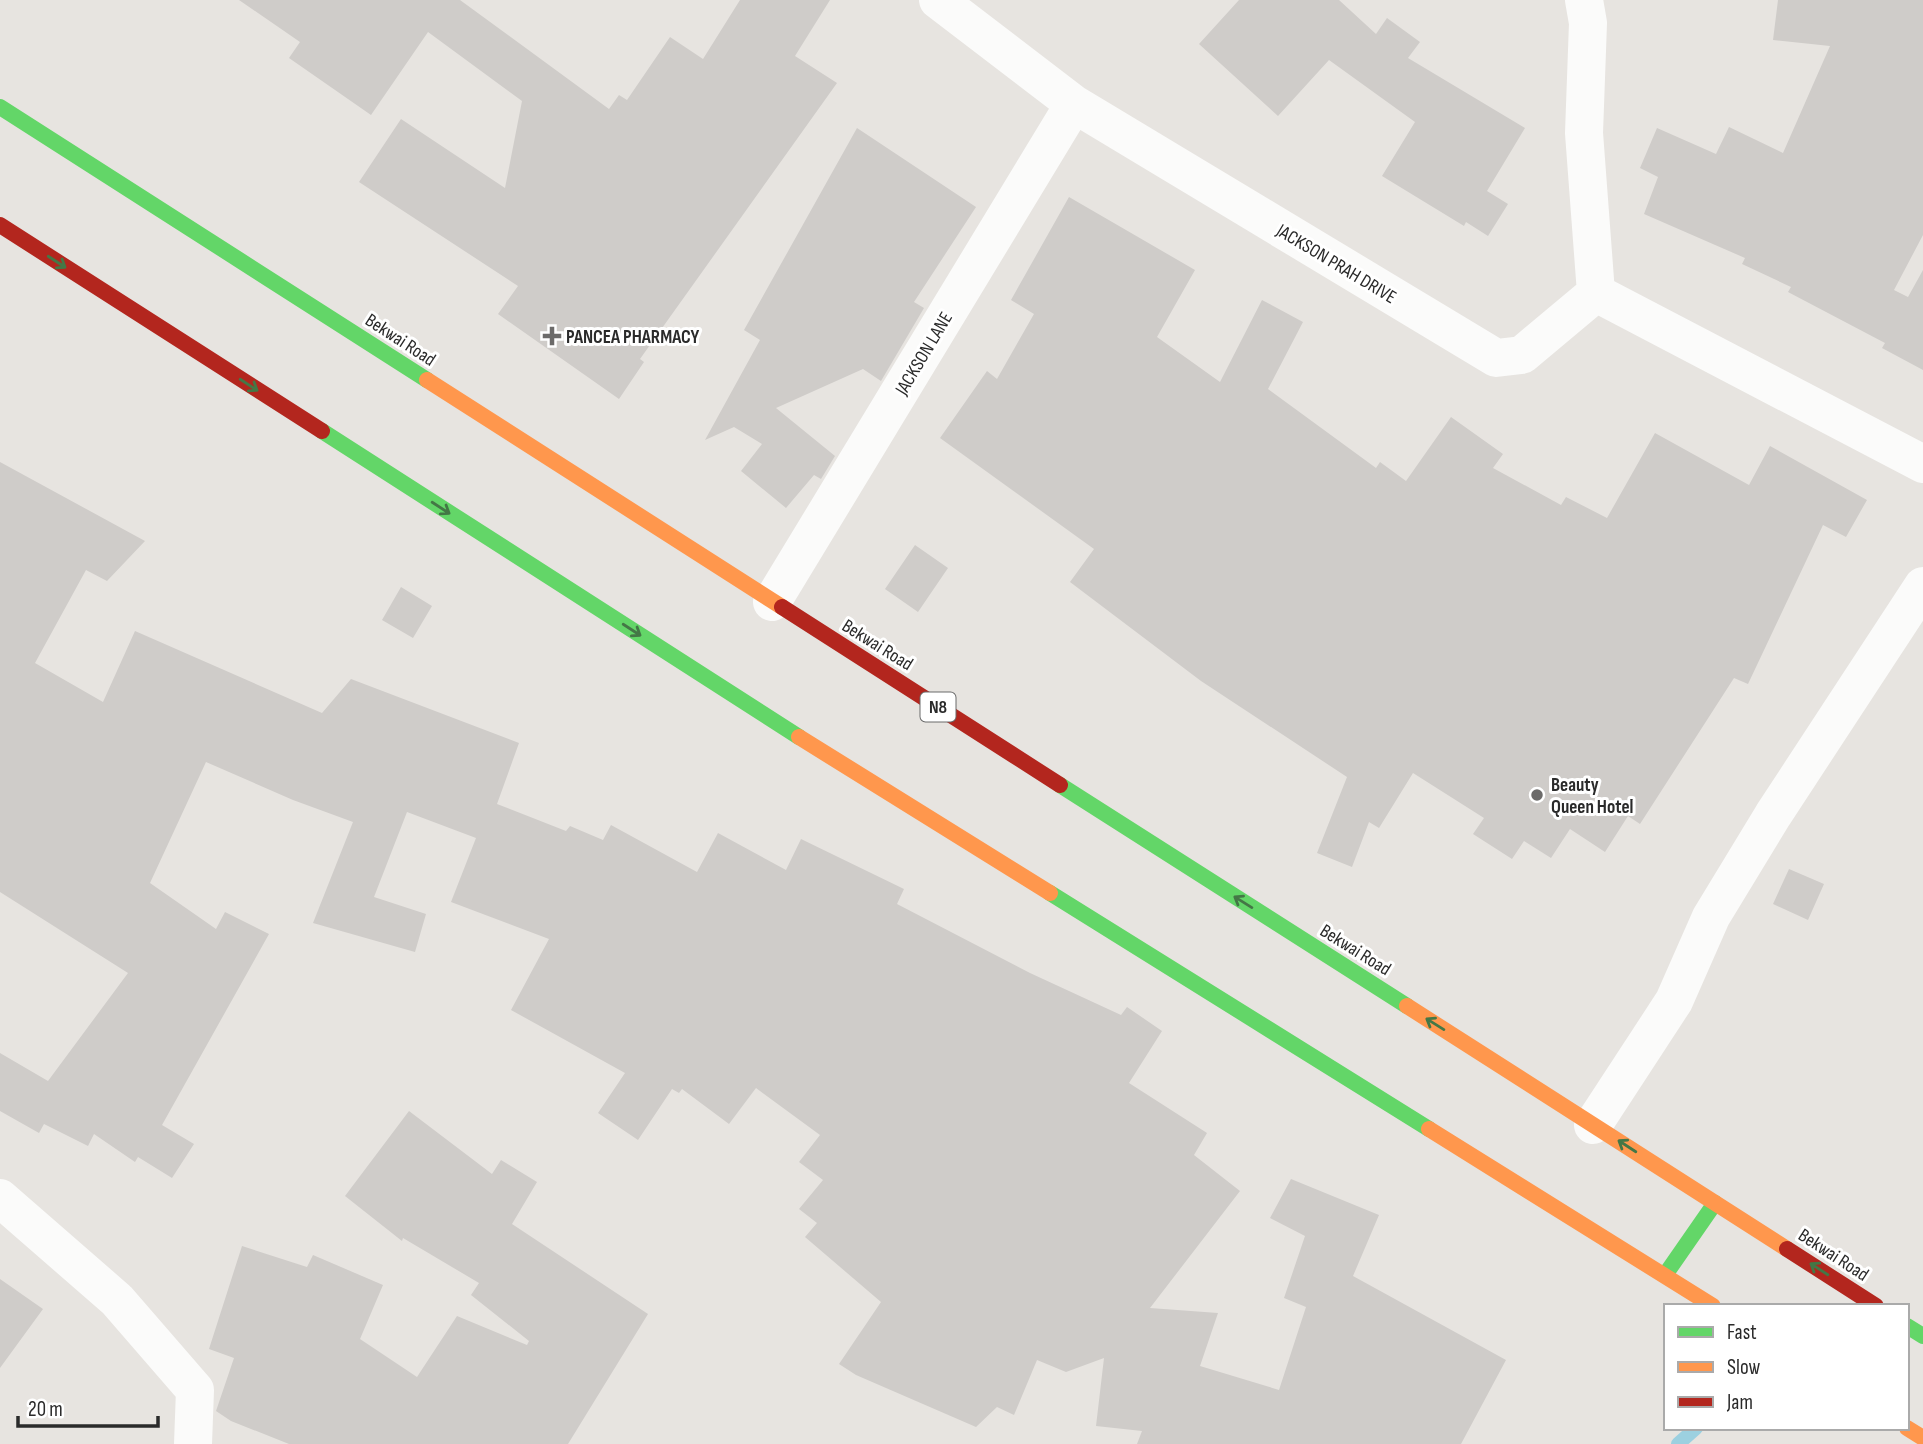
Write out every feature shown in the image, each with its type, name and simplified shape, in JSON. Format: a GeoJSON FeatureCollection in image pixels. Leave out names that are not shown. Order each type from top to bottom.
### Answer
{"type":"FeatureCollection","features":[{"type":"Feature","properties":{"kind":"highway","name":"Bekwai Road"},"geometry":{"type":"LineString","coordinates":[[0,107],[1873,1304]]}},
{"type":"Feature","properties":{"kind":"highway"},"geometry":{"type":"LineString","coordinates":[[0,226],[726,691],[1710,1304]]}},
{"type":"Feature","properties":{"kind":"highway"},"geometry":{"type":"LineString","coordinates":[[1665,1275],[1715,1203]]}},
{"type":"Feature","properties":{"kind":"street","name":"JACKSON PRAH DRIVE"},"geometry":{"type":"LineString","coordinates":[[938,0],[1074,104],[1496,358],[1521,355],[1596,293]]}},
{"type":"Feature","properties":{"kind":"street"},"geometry":{"type":"LineString","coordinates":[[1584,0],[1588,23],[1584,133],[1596,293],[1923,464]]}},
{"type":"Feature","properties":{"kind":"street","name":"JACKSON LANE"},"geometry":{"type":"LineString","coordinates":[[772,602],[1074,104]]}},
{"type":"Feature","properties":{"kind":"street"},"geometry":{"type":"LineString","coordinates":[[1593,1125],[1674,1000],[1711,917],[1773,815],[1923,586]]}},
{"type":"Feature","properties":{"kind":"street"},"geometry":{"type":"LineString","coordinates":[[0,1198],[117,1300],[195,1390],[193,1444]]}},
{"type":"Feature","properties":{"kind":"building"},"geometry":{"type":"Polygon","coordinates":[[[239,0],[460,0],[609,109],[619,95],[627,100],[670,37],[703,59],[740,0],[830,0],[795,56],[837,83],[640,359],[644,362],[619,399],[498,314],[518,286],[359,182],[401,119],[505,188],[522,101],[428,32],[371,115],[289,58],[300,42],[239,0]]]}},
{"type":"Feature","properties":{"kind":"building"},"geometry":{"type":"Polygon","coordinates":[[[1239,0],[1339,0],[1376,34],[1387,18],[1420,42],[1408,58],[1525,128],[1487,191],[1508,204],[1488,236],[1466,222],[1464,226],[1382,176],[1415,122],[1329,60],[1278,116],[1199,44],[1239,0]]]}},
{"type":"Feature","properties":{"kind":"building"},"geometry":{"type":"Polygon","coordinates":[[[1778,0],[1923,0],[1923,235],[1894,290],[1908,297],[1923,270],[1923,370],[1882,348],[1885,343],[1788,292],[1791,287],[1742,264],[1745,258],[1644,214],[1658,177],[1640,168],[1657,128],[1716,154],[1729,127],[1783,153],[1830,46],[1773,40],[1778,0]]]}},
{"type":"Feature","properties":{"kind":"building"},"geometry":{"type":"Polygon","coordinates":[[[857,128],[976,207],[914,302],[924,308],[881,381],[863,369],[776,408],[835,456],[821,479],[814,475],[786,508],[741,471],[762,444],[734,427],[705,440],[760,340],[744,330],[857,128]]]}},
{"type":"Feature","properties":{"kind":"building"},"geometry":{"type":"Polygon","coordinates":[[[1069,197],[1195,270],[1157,337],[1220,382],[1262,300],[1303,322],[1268,389],[1376,468],[1380,462],[1406,481],[1451,417],[1503,454],[1493,468],[1561,505],[1566,497],[1607,518],[1655,433],[1749,485],[1770,446],[1867,500],[1846,537],[1823,525],[1748,684],[1734,678],[1640,824],[1628,816],[1605,852],[1570,829],[1551,858],[1524,841],[1512,859],[1473,834],[1484,818],[1413,773],[1379,828],[1369,822],[1352,867],[1317,853],[1347,777],[1201,681],[1070,582],[1094,549],[940,438],[987,371],[997,379],[1034,314],[1011,300],[1069,197]]]}},
{"type":"Feature","properties":{"kind":"building"},"geometry":{"type":"Polygon","coordinates":[[[0,462],[145,541],[107,581],[86,570],[35,663],[103,702],[135,631],[322,713],[351,679],[519,743],[497,804],[566,831],[570,826],[603,840],[611,825],[697,872],[718,833],[786,870],[801,839],[904,889],[897,904],[1030,973],[1121,1015],[1127,1007],[1162,1031],[1129,1083],[1207,1133],[1194,1155],[1240,1191],[1150,1308],[1218,1313],[1200,1366],[1279,1390],[1306,1307],[1284,1298],[1305,1236],[1270,1218],[1291,1179],[1379,1215],[1353,1276],[1506,1360],[1461,1444],[1137,1444],[1142,1431],[1096,1426],[1104,1358],[1066,1372],[1037,1360],[1014,1415],[997,1407],[976,1427],[856,1375],[839,1364],[881,1302],[805,1237],[817,1223],[799,1209],[823,1180],[799,1162],[820,1135],[756,1088],[729,1124],[682,1089],[679,1093],[672,1089],[638,1140],[598,1113],[625,1073],[511,1010],[549,939],[451,902],[476,838],[407,812],[374,897],[426,914],[415,952],[313,923],[353,822],[293,800],[206,762],[150,883],[216,929],[225,912],[269,934],[162,1125],[194,1144],[172,1178],[138,1157],[135,1162],[94,1134],[88,1146],[44,1124],[39,1133],[0,1111],[0,1053],[48,1081],[128,973],[0,892],[0,462]]]}},
{"type":"Feature","properties":{"kind":"building"},"geometry":{"type":"Polygon","coordinates":[[[915,545],[948,568],[918,612],[885,589],[915,545]]]}},
{"type":"Feature","properties":{"kind":"building"},"geometry":{"type":"Polygon","coordinates":[[[401,587],[432,606],[413,638],[382,620],[401,587]]]}},
{"type":"Feature","properties":{"kind":"building"},"geometry":{"type":"Polygon","coordinates":[[[1789,869],[1824,884],[1808,920],[1773,904],[1789,869]]]}},
{"type":"Feature","properties":{"kind":"building"},"geometry":{"type":"Polygon","coordinates":[[[409,1111],[492,1174],[501,1160],[537,1182],[512,1224],[648,1314],[568,1444],[289,1444],[231,1421],[216,1411],[234,1358],[209,1349],[242,1246],[307,1267],[313,1255],[383,1285],[360,1339],[417,1377],[457,1316],[527,1345],[529,1341],[471,1295],[479,1283],[403,1238],[402,1241],[345,1196],[409,1111]]]}},
{"type":"Feature","properties":{"kind":"building"},"geometry":{"type":"Polygon","coordinates":[[[0,1279],[43,1309],[0,1368],[0,1279]]]}},
{"type":"Feature","properties":{"kind":"waterway"},"geometry":{"type":"LineString","coordinates":[[1678,1444],[1694,1430]]}},
{"type":"Feature","properties":{"kind":"traffic: fast"},"geometry":{"type":"LineString","coordinates":[[0,107],[427,380]]}},
{"type":"Feature","properties":{"kind":"traffic: fast"},"geometry":{"type":"LineString","coordinates":[[322,431],[799,737]]}},
{"type":"Feature","properties":{"kind":"traffic: fast"},"geometry":{"type":"LineString","coordinates":[[1060,785],[1407,1006]]}},
{"type":"Feature","properties":{"kind":"traffic: fast"},"geometry":{"type":"LineString","coordinates":[[1050,893],[1429,1129]]}},
{"type":"Feature","properties":{"kind":"traffic: fast"},"geometry":{"type":"LineString","coordinates":[[1665,1275],[1715,1203]]}},
{"type":"Feature","properties":{"kind":"traffic: fast"},"geometry":{"type":"LineString","coordinates":[[1909,1327],[1923,1336]]}},
{"type":"Feature","properties":{"kind":"traffic: slow"},"geometry":{"type":"LineString","coordinates":[[427,380],[782,607]]}},
{"type":"Feature","properties":{"kind":"traffic: slow"},"geometry":{"type":"LineString","coordinates":[[799,737],[1050,893]]}},
{"type":"Feature","properties":{"kind":"traffic: slow"},"geometry":{"type":"LineString","coordinates":[[1407,1006],[1787,1249]]}},
{"type":"Feature","properties":{"kind":"traffic: slow"},"geometry":{"type":"LineString","coordinates":[[1429,1129],[1710,1304]]}},
{"type":"Feature","properties":{"kind":"traffic: slow"},"geometry":{"type":"LineString","coordinates":[[1909,1429],[1923,1438]]}},
{"type":"Feature","properties":{"kind":"traffic: jam"},"geometry":{"type":"LineString","coordinates":[[0,225],[322,431]]}},
{"type":"Feature","properties":{"kind":"traffic: jam"},"geometry":{"type":"LineString","coordinates":[[782,607],[1060,785]]}},
{"type":"Feature","properties":{"kind":"traffic: jam"},"geometry":{"type":"LineString","coordinates":[[1787,1249],[1873,1304]]}},
{"type":"Feature","properties":{"kind":"place","name":"PANCEA PHARMACY"},"geometry":{"type":"Point","coordinates":[552,336]}},
{"type":"Feature","properties":{"kind":"place","name":"Beauty Queen Hotel"},"geometry":{"type":"Point","coordinates":[1537,795]}}]}
